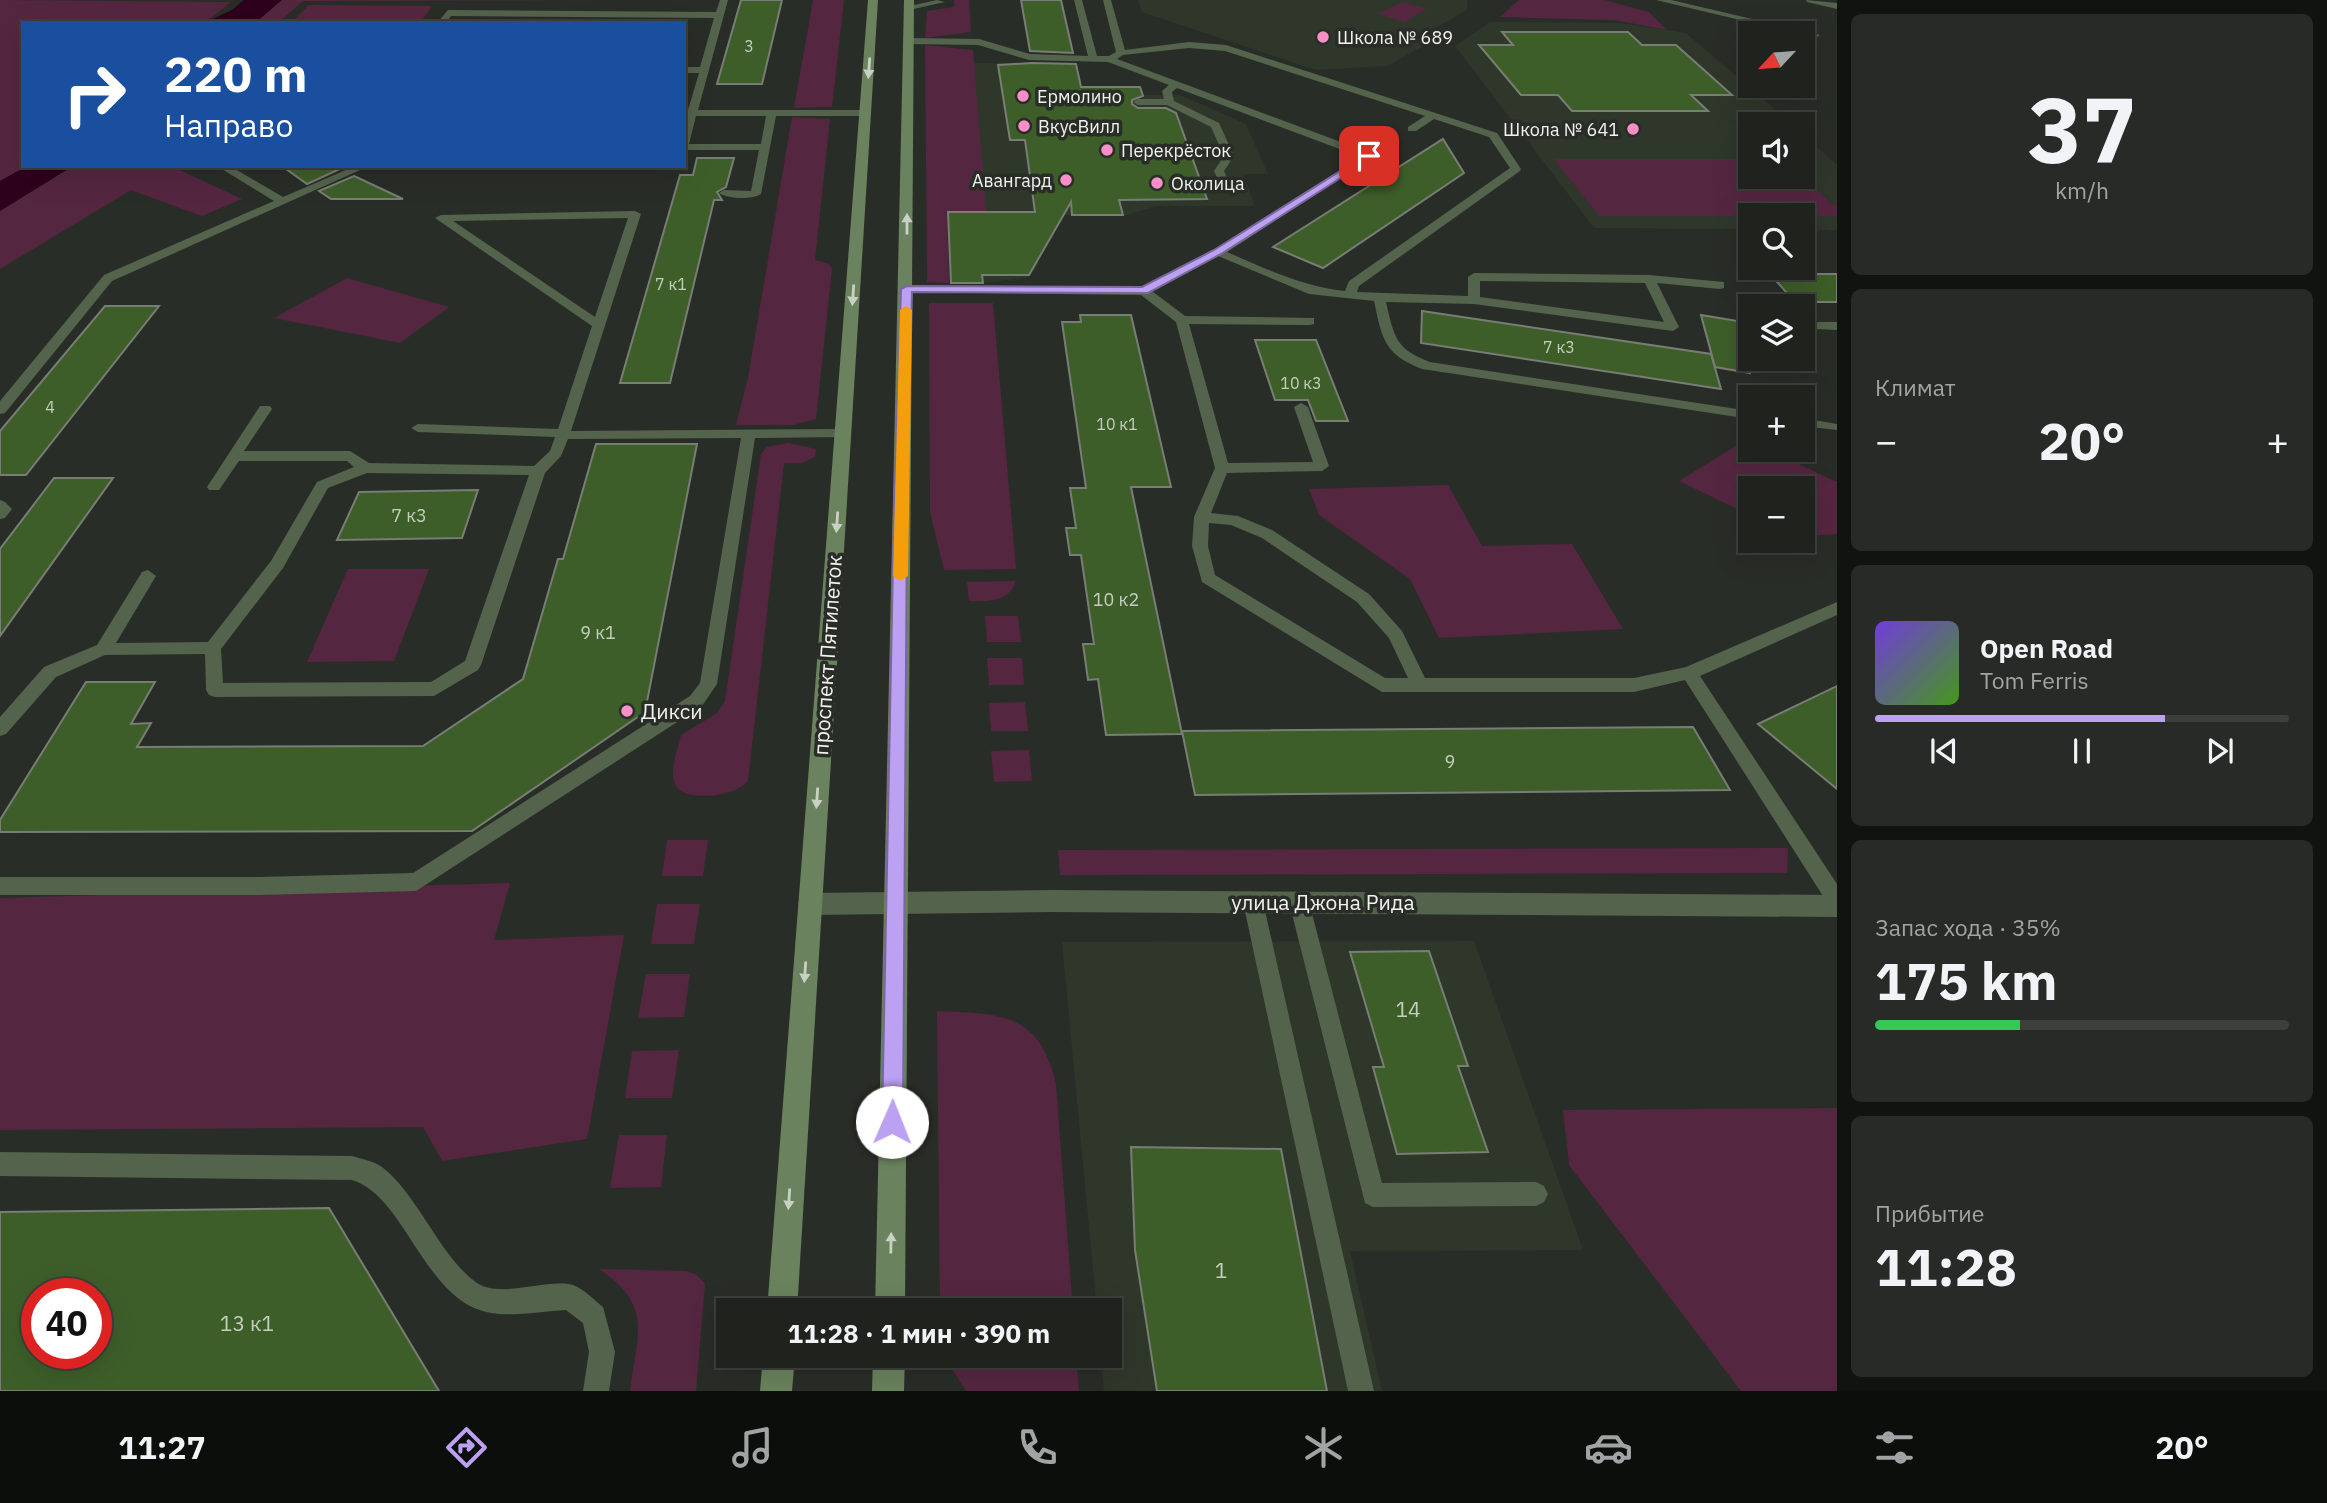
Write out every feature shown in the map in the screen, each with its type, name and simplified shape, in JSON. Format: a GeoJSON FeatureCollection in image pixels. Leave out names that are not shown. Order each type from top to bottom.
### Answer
{"type":"FeatureCollection","features":[{"type":"Feature","properties":{"kind":"street","name":"проспект Пятилеток"},"geometry":{"type":"LineString","coordinates":[[783,1298],[873,0]]}},
{"type":"Feature","properties":{"kind":"street"},"geometry":{"type":"LineString","coordinates":[[890,1298],[907,289],[909,3]]}},
{"type":"Feature","properties":{"kind":"street","name":"улица Джона Рида"},"geometry":{"type":"LineString","coordinates":[[810,904],[1837,903]]}},
{"type":"Feature","properties":{"kind":"street"},"geometry":{"type":"LineString","coordinates":[[776,1391],[778,1368]]}},
{"type":"Feature","properties":{"kind":"lane"},"geometry":{"type":"LineString","coordinates":[[686,132],[689,113],[705,70],[724,0]]}},
{"type":"Feature","properties":{"kind":"lane"},"geometry":{"type":"LineString","coordinates":[[909,3],[941,0]]}},
{"type":"Feature","properties":{"kind":"lane"},"geometry":{"type":"LineString","coordinates":[[1078,0],[1093,58]]}},
{"type":"Feature","properties":{"kind":"lane"},"geometry":{"type":"LineString","coordinates":[[1107,0],[1121,53]]}},
{"type":"Feature","properties":{"kind":"lane"},"geometry":{"type":"LineString","coordinates":[[1660,0],[1687,3],[1816,35]]}},
{"type":"Feature","properties":{"kind":"lane"},"geometry":{"type":"LineString","coordinates":[[1810,0],[1837,6]]}},
{"type":"Feature","properties":{"kind":"lane"},"geometry":{"type":"LineString","coordinates":[[442,21],[448,13],[537,18],[719,15]]}},
{"type":"Feature","properties":{"kind":"lane"},"geometry":{"type":"LineString","coordinates":[[909,41],[979,42],[1029,57],[1109,59],[1369,156]]}},
{"type":"Feature","properties":{"kind":"lane"},"geometry":{"type":"LineString","coordinates":[[1109,59],[1121,53],[1189,46],[1226,48],[1493,135],[1516,169],[1353,285],[1350,296]]}},
{"type":"Feature","properties":{"kind":"lane"},"geometry":{"type":"LineString","coordinates":[[686,70],[705,70]]}},
{"type":"Feature","properties":{"kind":"lane"},"geometry":{"type":"LineString","coordinates":[[1169,102],[1167,91],[1175,84]]}},
{"type":"Feature","properties":{"kind":"lane"},"geometry":{"type":"LineString","coordinates":[[1138,102],[1169,102],[1215,125],[1229,156],[1219,171],[1225,185]]}},
{"type":"Feature","properties":{"kind":"lane"},"geometry":{"type":"LineString","coordinates":[[689,113],[866,113]]}},
{"type":"Feature","properties":{"kind":"lane"},"geometry":{"type":"LineString","coordinates":[[724,194],[756,194],[772,113]]}},
{"type":"Feature","properties":{"kind":"lane"},"geometry":{"type":"LineString","coordinates":[[1412,129],[1433,115]]}},
{"type":"Feature","properties":{"kind":"lane"},"geometry":{"type":"LineString","coordinates":[[907,289],[1144,290],[1218,252],[1394,140]]}},
{"type":"Feature","properties":{"kind":"lane"},"geometry":{"type":"LineString","coordinates":[[686,145],[765,147]]}},
{"type":"Feature","properties":{"kind":"lane"},"geometry":{"type":"LineString","coordinates":[[225,168],[283,202]]}},
{"type":"Feature","properties":{"kind":"lane"},"geometry":{"type":"LineString","coordinates":[[0,410],[108,278],[360,168]]}},
{"type":"Feature","properties":{"kind":"lane"},"geometry":{"type":"LineString","coordinates":[[538,471],[365,468],[322,485],[277,564],[213,648],[215,690],[434,689],[472,665],[538,471],[556,453],[635,214],[441,218],[598,324]]}},
{"type":"Feature","properties":{"kind":"lane"},"geometry":{"type":"LineString","coordinates":[[1218,252],[1313,291],[1379,298],[1474,300],[1673,327],[1649,279]]}},
{"type":"Feature","properties":{"kind":"lane"},"geometry":{"type":"LineString","coordinates":[[1474,300],[1474,277],[1649,279],[1720,285]]}},
{"type":"Feature","properties":{"kind":"lane"},"geometry":{"type":"LineString","coordinates":[[1144,290],[1182,320],[1222,468],[1202,517],[1200,546],[1208,578],[1382,685],[1634,685],[1689,673],[1837,608]]}},
{"type":"Feature","properties":{"kind":"lane"},"geometry":{"type":"LineString","coordinates":[[1379,298],[1392,347],[1405,358],[1427,366],[1738,413]]}},
{"type":"Feature","properties":{"kind":"lane"},"geometry":{"type":"LineString","coordinates":[[1182,320],[1310,321]]}},
{"type":"Feature","properties":{"kind":"lane"},"geometry":{"type":"LineString","coordinates":[[1819,326],[1837,326]]}},
{"type":"Feature","properties":{"kind":"lane"},"geometry":{"type":"LineString","coordinates":[[1222,468],[1322,466],[1301,407]]}},
{"type":"Feature","properties":{"kind":"lane"},"geometry":{"type":"LineString","coordinates":[[214,487],[265,410]]}},
{"type":"Feature","properties":{"kind":"lane"},"geometry":{"type":"LineString","coordinates":[[1815,424],[1832,427]]}},
{"type":"Feature","properties":{"kind":"lane"},"geometry":{"type":"LineString","coordinates":[[418,428],[548,431],[562,435],[843,433]]}},
{"type":"Feature","properties":{"kind":"lane"},"geometry":{"type":"LineString","coordinates":[[0,886],[259,886],[416,882],[455,859],[670,719],[696,701],[708,684],[749,433]]}},
{"type":"Feature","properties":{"kind":"lane"},"geometry":{"type":"LineString","coordinates":[[234,456],[350,456],[365,468]]}},
{"type":"Feature","properties":{"kind":"lane"},"geometry":{"type":"LineString","coordinates":[[0,505],[4,509],[0,514]]}},
{"type":"Feature","properties":{"kind":"lane"},"geometry":{"type":"LineString","coordinates":[[1202,517],[1233,520],[1267,534],[1363,598],[1396,635],[1419,684]]}},
{"type":"Feature","properties":{"kind":"lane"},"geometry":{"type":"LineString","coordinates":[[103,649],[148,576]]}},
{"type":"Feature","properties":{"kind":"lane"},"geometry":{"type":"LineString","coordinates":[[0,729],[50,672],[103,649],[213,648]]}},
{"type":"Feature","properties":{"kind":"lane"},"geometry":{"type":"LineString","coordinates":[[1689,673],[1837,903]]}},
{"type":"Feature","properties":{"kind":"lane"},"geometry":{"type":"LineString","coordinates":[[1253,902],[1361,1391]]}},
{"type":"Feature","properties":{"kind":"lane"},"geometry":{"type":"LineString","coordinates":[[1299,902],[1373,1195],[1536,1194]]}},
{"type":"Feature","properties":{"kind":"lane"},"geometry":{"type":"LineString","coordinates":[[0,1164],[352,1168],[372,1174],[387,1189],[454,1278],[471,1294],[492,1301],[570,1297],[594,1316],[601,1352],[596,1391]]}},
{"type":"Feature","properties":{"kind":"shaded area"},"geometry":{"type":"Polygon","coordinates":[[[0,0],[231,2],[207,21],[21,21],[21,168],[23,168],[0,181],[0,0]]]}},
{"type":"Feature","properties":{"kind":"shaded area"},"geometry":{"type":"Polygon","coordinates":[[[244,0],[282,0],[257,21],[208,21],[232,10],[244,0]]]}},
{"type":"Feature","properties":{"kind":"shaded area"},"geometry":{"type":"Polygon","coordinates":[[[282,0],[630,0],[303,1],[280,21],[257,21],[282,0]]]}},
{"type":"Feature","properties":{"kind":"shaded area"},"geometry":{"type":"Polygon","coordinates":[[[813,0],[844,0],[832,107],[794,108],[813,0]]]}},
{"type":"Feature","properties":{"kind":"shaded area"},"geometry":{"type":"Polygon","coordinates":[[[954,0],[969,0],[971,32],[925,38],[927,11],[954,7],[954,0]]]}},
{"type":"Feature","properties":{"kind":"shaded area","name":"Школа № 689"},"geometry":{"type":"Polygon","coordinates":[[[1138,0],[1467,0],[1467,10],[1428,32],[1431,42],[1387,66],[1316,70],[1142,12],[1138,0]]]}},
{"type":"Feature","properties":{"kind":"shaded area"},"geometry":{"type":"Polygon","coordinates":[[[1519,0],[1605,0],[1649,12],[1667,30],[1614,20],[1500,17],[1519,0]]]}},
{"type":"Feature","properties":{"kind":"shaded area"},"geometry":{"type":"Polygon","coordinates":[[[1402,2],[1427,9],[1404,22],[1378,14],[1402,2]]]}},
{"type":"Feature","properties":{"kind":"shaded area"},"geometry":{"type":"Polygon","coordinates":[[[309,5],[432,6],[421,21],[293,21],[309,5]]]}},
{"type":"Feature","properties":{"kind":"shaded area","name":"Школа № 641"},"geometry":{"type":"Polygon","coordinates":[[[1490,22],[1619,23],[1686,33],[1738,78],[1738,98],[1762,98],[1778,112],[1738,112],[1738,189],[1815,189],[1815,145],[1837,165],[1837,230],[1815,230],[1815,203],[1738,203],[1738,229],[1594,228],[1455,46],[1490,22]]]}},
{"type":"Feature","properties":{"kind":"shaded area"},"geometry":{"type":"Polygon","coordinates":[[[925,45],[973,50],[986,211],[947,212],[949,283],[927,282],[925,45]]]}},
{"type":"Feature","properties":{"kind":"shaded area"},"geometry":{"type":"Polygon","coordinates":[[[961,63],[1071,64],[1076,95],[1180,95],[1246,124],[1268,174],[1243,174],[1255,206],[1157,206],[1127,215],[1032,215],[1038,264],[1030,277],[983,283],[951,283],[948,212],[977,212],[961,63]]]}},
{"type":"Feature","properties":{"kind":"shaded area"},"geometry":{"type":"Polygon","coordinates":[[[792,117],[830,119],[815,260],[829,264],[832,269],[816,419],[793,425],[736,425],[748,378],[792,117]]]}},
{"type":"Feature","properties":{"kind":"shaded area"},"geometry":{"type":"Polygon","coordinates":[[[1554,159],[1738,159],[1738,189],[1815,188],[1833,205],[1837,205],[1837,216],[1815,216],[1815,203],[1738,203],[1738,216],[1599,216],[1554,159]]]}},
{"type":"Feature","properties":{"kind":"shaded area"},"geometry":{"type":"Polygon","coordinates":[[[23,168],[70,168],[0,211],[0,181],[23,168]]]}},
{"type":"Feature","properties":{"kind":"shaded area"},"geometry":{"type":"Polygon","coordinates":[[[70,168],[175,168],[242,199],[202,216],[131,190],[0,269],[0,211],[70,168]]]}},
{"type":"Feature","properties":{"kind":"shaded area"},"geometry":{"type":"Polygon","coordinates":[[[347,278],[449,307],[400,343],[274,318],[347,278]]]}},
{"type":"Feature","properties":{"kind":"shaded area"},"geometry":{"type":"Polygon","coordinates":[[[929,303],[993,303],[1016,569],[944,570],[930,512],[929,303]]]}},
{"type":"Feature","properties":{"kind":"shaded area"},"geometry":{"type":"Polygon","coordinates":[[[789,443],[816,449],[815,457],[802,463],[784,463],[748,781],[733,791],[722,794],[689,794],[675,784],[675,760],[681,735],[717,713],[725,701],[761,454],[767,447],[789,443]]]}},
{"type":"Feature","properties":{"kind":"shaded area"},"geometry":{"type":"Polygon","coordinates":[[[1738,445],[1738,462],[1794,462],[1837,482],[1837,534],[1815,535],[1815,476],[1738,476],[1738,509],[1679,481],[1738,445]]]}},
{"type":"Feature","properties":{"kind":"shaded area"},"geometry":{"type":"Polygon","coordinates":[[[1448,485],[1482,546],[1572,544],[1623,629],[1439,638],[1410,579],[1319,515],[1309,489],[1448,485]]]}},
{"type":"Feature","properties":{"kind":"shaded area"},"geometry":{"type":"Polygon","coordinates":[[[348,569],[429,569],[394,661],[307,662],[348,569]]]}},
{"type":"Feature","properties":{"kind":"shaded area"},"geometry":{"type":"Polygon","coordinates":[[[1016,581],[1003,597],[969,601],[967,582],[1016,581]]]}},
{"type":"Feature","properties":{"kind":"shaded area"},"geometry":{"type":"Polygon","coordinates":[[[985,616],[1018,616],[1021,642],[987,642],[985,616]]]}},
{"type":"Feature","properties":{"kind":"shaded area"},"geometry":{"type":"Polygon","coordinates":[[[987,658],[1022,658],[1024,685],[989,685],[987,658]]]}},
{"type":"Feature","properties":{"kind":"shaded area"},"geometry":{"type":"Polygon","coordinates":[[[1025,702],[1028,731],[991,731],[989,703],[1025,702]]]}},
{"type":"Feature","properties":{"kind":"shaded area"},"geometry":{"type":"Polygon","coordinates":[[[1029,750],[1032,781],[994,782],[991,751],[1029,750]]]}},
{"type":"Feature","properties":{"kind":"shaded area"},"geometry":{"type":"Polygon","coordinates":[[[667,840],[708,840],[703,876],[662,876],[667,840]]]}},
{"type":"Feature","properties":{"kind":"shaded area"},"geometry":{"type":"Polygon","coordinates":[[[1788,848],[1787,873],[1060,875],[1058,850],[1788,848]]]}},
{"type":"Feature","properties":{"kind":"shaded area"},"geometry":{"type":"Polygon","coordinates":[[[510,883],[494,940],[624,935],[587,1139],[442,1161],[423,1127],[0,1130],[0,898],[510,883]]]}},
{"type":"Feature","properties":{"kind":"shaded area"},"geometry":{"type":"Polygon","coordinates":[[[657,904],[700,904],[694,944],[651,944],[657,904]]]}},
{"type":"Feature","properties":{"kind":"shaded area"},"geometry":{"type":"Polygon","coordinates":[[[1474,941],[1583,1250],[1350,1251],[1382,1391],[1104,1391],[1102,1368],[1122,1368],[1122,1298],[1096,1298],[1062,942],[1474,941]]]}},
{"type":"Feature","properties":{"kind":"shaded area"},"geometry":{"type":"Polygon","coordinates":[[[646,974],[690,974],[684,1017],[638,1018],[646,974]]]}},
{"type":"Feature","properties":{"kind":"shaded area"},"geometry":{"type":"Polygon","coordinates":[[[937,1011],[998,1016],[1028,1030],[1049,1060],[1056,1084],[1072,1298],[940,1298],[937,1011]]]}},
{"type":"Feature","properties":{"kind":"shaded area"},"geometry":{"type":"Polygon","coordinates":[[[679,1050],[672,1098],[625,1098],[632,1051],[679,1050]]]}},
{"type":"Feature","properties":{"kind":"shaded area"},"geometry":{"type":"Polygon","coordinates":[[[1837,1108],[1837,1391],[1741,1391],[1569,1165],[1563,1110],[1837,1108]]]}},
{"type":"Feature","properties":{"kind":"shaded area"},"geometry":{"type":"Polygon","coordinates":[[[619,1135],[667,1135],[661,1187],[610,1188],[619,1135]]]}},
{"type":"Feature","properties":{"kind":"shaded area"},"geometry":{"type":"Polygon","coordinates":[[[599,1269],[686,1271],[697,1275],[705,1284],[696,1391],[630,1391],[638,1337],[635,1309],[628,1296],[599,1269]]]}},
{"type":"Feature","properties":{"kind":"shaded area"},"geometry":{"type":"Polygon","coordinates":[[[952,1368],[1077,1368],[1079,1391],[966,1391],[952,1368]]]}},
{"type":"Feature","properties":{"kind":"building"},"geometry":{"type":"Polygon","coordinates":[[[741,0],[782,0],[762,84],[717,84],[741,0]]]}},
{"type":"Feature","properties":{"kind":"building"},"geometry":{"type":"Polygon","coordinates":[[[1021,0],[1061,0],[1073,53],[1030,51],[1021,0]]]}},
{"type":"Feature","properties":{"kind":"building"},"geometry":{"type":"Polygon","coordinates":[[[1502,32],[1628,32],[1642,45],[1676,45],[1732,95],[1691,95],[1708,111],[1572,111],[1558,95],[1521,95],[1479,45],[1513,45],[1502,32]]]}},
{"type":"Feature","properties":{"kind":"building"},"geometry":{"type":"Polygon","coordinates":[[[1076,64],[1081,87],[1140,87],[1143,96],[1132,100],[1132,104],[1138,108],[1166,108],[1176,113],[1207,199],[1119,200],[1123,215],[1072,215],[1071,202],[1029,275],[982,275],[983,283],[951,283],[948,212],[1035,212],[1025,140],[1010,140],[998,65],[1076,64]]]}},
{"type":"Feature","properties":{"kind":"building"},"geometry":{"type":"Polygon","coordinates":[[[1443,139],[1464,173],[1323,268],[1273,247],[1443,139]]]}},
{"type":"Feature","properties":{"kind":"building"},"geometry":{"type":"Polygon","coordinates":[[[697,158],[734,158],[726,187],[717,192],[722,200],[714,200],[670,383],[620,383],[680,175],[693,175],[697,158]]]}},
{"type":"Feature","properties":{"kind":"building"},"geometry":{"type":"Polygon","coordinates":[[[285,168],[340,169],[307,184],[285,168]]]}},
{"type":"Feature","properties":{"kind":"building"},"geometry":{"type":"Polygon","coordinates":[[[354,176],[403,199],[331,199],[319,191],[354,176]]]}},
{"type":"Feature","properties":{"kind":"building"},"geometry":{"type":"Polygon","coordinates":[[[1815,274],[1837,274],[1837,302],[1815,302],[1815,294],[1788,294],[1775,280],[1815,280],[1815,274]]]}},
{"type":"Feature","properties":{"kind":"building"},"geometry":{"type":"Polygon","coordinates":[[[105,306],[159,306],[26,475],[0,475],[0,431],[105,306]]]}},
{"type":"Feature","properties":{"kind":"building"},"geometry":{"type":"Polygon","coordinates":[[[1422,311],[1711,354],[1721,389],[1421,343],[1422,311]]]}},
{"type":"Feature","properties":{"kind":"building"},"geometry":{"type":"Polygon","coordinates":[[[1080,315],[1131,315],[1171,487],[1131,487],[1182,734],[1106,735],[1098,679],[1088,680],[1083,644],[1094,644],[1081,555],[1070,555],[1066,528],[1076,528],[1070,488],[1086,488],[1062,322],[1081,322],[1080,315]]]}},
{"type":"Feature","properties":{"kind":"building"},"geometry":{"type":"Polygon","coordinates":[[[1701,315],[1738,321],[1738,371],[1715,367],[1701,315]]]}},
{"type":"Feature","properties":{"kind":"building"},"geometry":{"type":"Polygon","coordinates":[[[1255,340],[1316,340],[1348,421],[1316,421],[1308,400],[1275,400],[1255,340]]]}},
{"type":"Feature","properties":{"kind":"building"},"geometry":{"type":"Polygon","coordinates":[[[596,444],[697,444],[645,712],[472,831],[0,832],[0,820],[86,682],[155,682],[131,724],[151,723],[137,747],[423,746],[523,679],[558,559],[563,559],[596,444]]]}},
{"type":"Feature","properties":{"kind":"building"},"geometry":{"type":"Polygon","coordinates":[[[54,478],[113,478],[0,636],[0,549],[54,478]]]}},
{"type":"Feature","properties":{"kind":"building"},"geometry":{"type":"Polygon","coordinates":[[[478,490],[462,538],[337,540],[359,492],[478,490]]]}},
{"type":"Feature","properties":{"kind":"building"},"geometry":{"type":"Polygon","coordinates":[[[1837,686],[1837,789],[1758,724],[1837,686]]]}},
{"type":"Feature","properties":{"kind":"building"},"geometry":{"type":"Polygon","coordinates":[[[1693,727],[1730,790],[1195,795],[1182,731],[1693,727]]]}},
{"type":"Feature","properties":{"kind":"building"},"geometry":{"type":"Polygon","coordinates":[[[1429,951],[1468,1066],[1458,1066],[1488,1152],[1397,1154],[1373,1067],[1384,1067],[1350,952],[1429,951]]]}},
{"type":"Feature","properties":{"kind":"building"},"geometry":{"type":"Polygon","coordinates":[[[1131,1147],[1281,1149],[1327,1391],[1157,1391],[1135,1250],[1131,1147]]]}},
{"type":"Feature","properties":{"kind":"building"},"geometry":{"type":"Polygon","coordinates":[[[329,1208],[439,1391],[0,1391],[0,1212],[329,1208]]]}},
{"type":"Feature","properties":{"kind":"slow traffic"},"geometry":{"type":"LineString","coordinates":[[900,576],[906,310]]}},
{"type":"Feature","properties":{"kind":"place","name":"Школа № 689"},"geometry":{"type":"Point","coordinates":[1323,37]}},
{"type":"Feature","properties":{"kind":"place","name":"Ермолино"},"geometry":{"type":"Point","coordinates":[1023,96]}},
{"type":"Feature","properties":{"kind":"place","name":"ВкусВилл"},"geometry":{"type":"Point","coordinates":[1024,126]}},
{"type":"Feature","properties":{"kind":"place","name":"Школа № 641"},"geometry":{"type":"Point","coordinates":[1633,129]}},
{"type":"Feature","properties":{"kind":"place","name":"Перекрёсток"},"geometry":{"type":"Point","coordinates":[1107,150]}},
{"type":"Feature","properties":{"kind":"place","name":"Авангард"},"geometry":{"type":"Point","coordinates":[1066,180]}},
{"type":"Feature","properties":{"kind":"place","name":"Околица"},"geometry":{"type":"Point","coordinates":[1157,183]}},
{"type":"Feature","properties":{"kind":"place","name":"Дикси"},"geometry":{"type":"Point","coordinates":[627,711]}},
{"type":"Feature","properties":{"kind":"route"},"geometry":{"type":"LineString","coordinates":[[892,1122],[907,289],[1144,290],[1218,252],[1369,156]]}}]}
